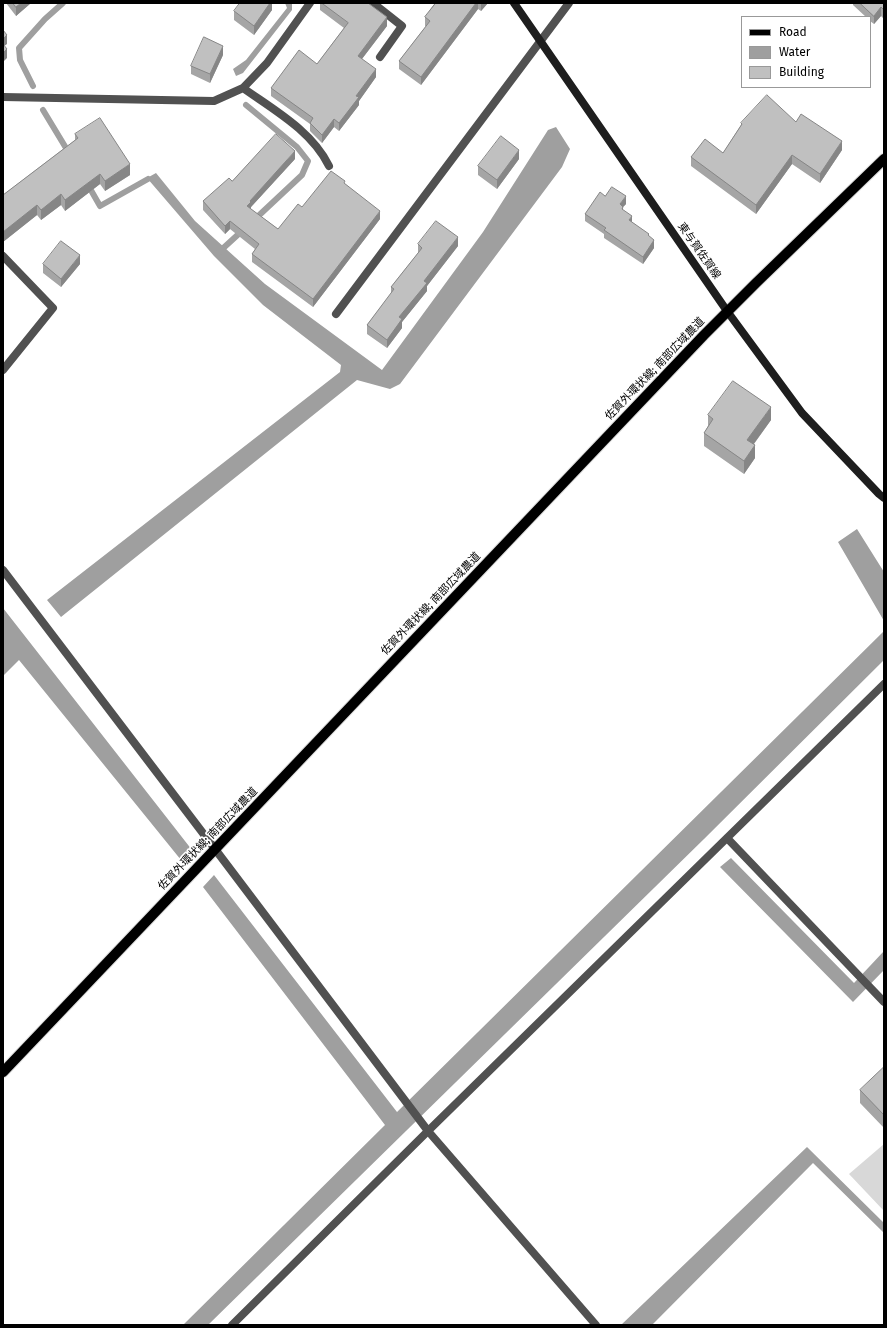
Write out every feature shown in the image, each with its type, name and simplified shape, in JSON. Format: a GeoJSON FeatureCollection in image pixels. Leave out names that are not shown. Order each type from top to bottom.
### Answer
{"type":"FeatureCollection","features":[{"type":"Feature","properties":{"kind":"main road","name":"東与賀佐賀線"},"geometry":{"type":"LineString","coordinates":[[514,3],[727,311],[802,413],[884,498]]}},
{"type":"Feature","properties":{"kind":"main road","name":"佐賀外環状線; 南部広域農道"},"geometry":{"type":"LineString","coordinates":[[3,1072],[727,311],[884,159]]}},
{"type":"Feature","properties":{"kind":"street"},"geometry":{"type":"LineString","coordinates":[[3,97],[214,101],[243,88],[267,63],[310,3]]}},
{"type":"Feature","properties":{"kind":"street"},"geometry":{"type":"LineString","coordinates":[[373,3],[402,26],[380,57]]}},
{"type":"Feature","properties":{"kind":"street"},"geometry":{"type":"LineString","coordinates":[[336,314],[568,3]]}},
{"type":"Feature","properties":{"kind":"street"},"geometry":{"type":"LineString","coordinates":[[243,88],[302,131],[324,155],[329,166]]}},
{"type":"Feature","properties":{"kind":"street"},"geometry":{"type":"LineString","coordinates":[[3,256],[52,308],[3,370]]}},
{"type":"Feature","properties":{"kind":"street"},"geometry":{"type":"LineString","coordinates":[[3,570],[428,1131],[596,1325]]}},
{"type":"Feature","properties":{"kind":"street"},"geometry":{"type":"LineString","coordinates":[[232,1325],[884,684]]}},
{"type":"Feature","properties":{"kind":"street"},"geometry":{"type":"LineString","coordinates":[[727,838],[884,1002]]}},
{"type":"Feature","properties":{"kind":"shaded area"},"geometry":{"type":"Polygon","coordinates":[[[884,1144],[884,1211],[849,1174],[884,1144]]]}},
{"type":"Feature","properties":{"kind":"water"},"geometry":{"type":"Polygon","coordinates":[[[285,3],[292,3],[292,10],[243,73],[236,76],[233,69],[246,60],[287,8],[285,3]]]}},
{"type":"Feature","properties":{"kind":"water"},"geometry":{"type":"Polygon","coordinates":[[[556,127],[570,149],[562,167],[400,384],[390,389],[357,380],[61,617],[47,600],[340,372],[341,365],[263,305],[214,256],[147,178],[156,173],[195,221],[265,284],[382,370],[483,232],[548,130],[556,127]]]}},
{"type":"Feature","properties":{"kind":"water"},"geometry":{"type":"Polygon","coordinates":[[[857,529],[884,572],[884,621],[838,542],[857,529]]]}},
{"type":"Feature","properties":{"kind":"water"},"geometry":{"type":"Polygon","coordinates":[[[3,608],[192,850],[181,860],[19,660],[3,676],[3,608]]]}},
{"type":"Feature","properties":{"kind":"water"},"geometry":{"type":"Polygon","coordinates":[[[884,631],[884,660],[704,839],[208,1325],[183,1325],[385,1125],[203,887],[214,875],[397,1112],[884,631]]]}},
{"type":"Feature","properties":{"kind":"water"},"geometry":{"type":"Polygon","coordinates":[[[731,858],[854,983],[884,951],[884,970],[853,1002],[720,867],[731,858]]]}},
{"type":"Feature","properties":{"kind":"water"},"geometry":{"type":"Polygon","coordinates":[[[807,1147],[884,1223],[884,1233],[813,1163],[652,1325],[621,1325],[807,1147]]]}},
{"type":"Feature","properties":{"kind":"building"},"geometry":{"type":"Polygon","coordinates":[[[13,3],[21,3],[16,7],[13,3]]]}},
{"type":"Feature","properties":{"kind":"building"},"geometry":{"type":"Polygon","coordinates":[[[240,3],[270,3],[254,26],[234,11],[240,3]]]}},
{"type":"Feature","properties":{"kind":"building"},"geometry":{"type":"Polygon","coordinates":[[[322,3],[368,3],[387,17],[358,56],[376,69],[356,96],[359,97],[339,123],[334,119],[322,135],[310,123],[313,118],[271,88],[299,50],[317,64],[348,23],[322,3]]]}},
{"type":"Feature","properties":{"kind":"building"},"geometry":{"type":"Polygon","coordinates":[[[436,3],[476,3],[421,77],[399,61],[430,21],[425,17],[436,3]]]}},
{"type":"Feature","properties":{"kind":"building"},"geometry":{"type":"Polygon","coordinates":[[[860,3],[884,3],[884,10],[881,7],[874,16],[860,3]]]}},
{"type":"Feature","properties":{"kind":"building"},"geometry":{"type":"Polygon","coordinates":[[[3,30],[7,35],[3,39],[3,30]]]}},
{"type":"Feature","properties":{"kind":"building"},"geometry":{"type":"Polygon","coordinates":[[[204,37],[223,46],[210,74],[191,66],[204,37]]]}},
{"type":"Feature","properties":{"kind":"building"},"geometry":{"type":"Polygon","coordinates":[[[3,44],[7,49],[3,53],[3,44]]]}},
{"type":"Feature","properties":{"kind":"building"},"geometry":{"type":"Polygon","coordinates":[[[767,95],[796,122],[801,114],[842,141],[820,174],[792,155],[756,205],[691,157],[705,139],[723,153],[742,124],[741,123],[767,95]]]}},
{"type":"Feature","properties":{"kind":"building"},"geometry":{"type":"Polygon","coordinates":[[[100,118],[130,164],[105,181],[100,174],[65,200],[61,194],[41,210],[37,205],[3,232],[3,195],[78,138],[75,134],[100,118]]]}},
{"type":"Feature","properties":{"kind":"building"},"geometry":{"type":"Polygon","coordinates":[[[276,134],[295,151],[247,206],[278,229],[298,204],[302,207],[331,171],[380,211],[313,299],[252,254],[259,244],[230,221],[225,226],[203,201],[229,178],[232,181],[276,134]]]}},
{"type":"Feature","properties":{"kind":"building"},"geometry":{"type":"Polygon","coordinates":[[[501,136],[519,150],[497,180],[478,166],[501,136]]]}},
{"type":"Feature","properties":{"kind":"building"},"geometry":{"type":"Polygon","coordinates":[[[612,187],[626,196],[620,204],[623,207],[622,209],[632,216],[629,220],[649,234],[648,235],[654,240],[643,257],[604,230],[606,228],[585,214],[600,192],[605,196],[612,187]]]}},
{"type":"Feature","properties":{"kind":"building"},"geometry":{"type":"Polygon","coordinates":[[[436,221],[458,237],[424,281],[427,283],[399,317],[402,319],[387,340],[367,325],[394,289],[391,287],[422,248],[418,244],[436,221]]]}},
{"type":"Feature","properties":{"kind":"building"},"geometry":{"type":"Polygon","coordinates":[[[61,241],[80,255],[61,279],[43,264],[61,241]]]}},
{"type":"Feature","properties":{"kind":"building"},"geometry":{"type":"Polygon","coordinates":[[[733,381],[771,407],[747,440],[755,445],[744,461],[704,433],[713,419],[708,415],[733,381]]]}},
{"type":"Feature","properties":{"kind":"building"},"geometry":{"type":"Polygon","coordinates":[[[884,1067],[884,1115],[860,1090],[884,1067]]]}},
{"type":"Feature","properties":{"kind":"waterway"},"geometry":{"type":"LineString","coordinates":[[33,86],[20,60],[19,48],[45,19],[63,3]]}},
{"type":"Feature","properties":{"kind":"waterway"},"geometry":{"type":"LineString","coordinates":[[246,105],[297,147],[308,161],[302,175],[254,220]]}},
{"type":"Feature","properties":{"kind":"waterway"},"geometry":{"type":"LineString","coordinates":[[43,110],[69,153]]}},
{"type":"Feature","properties":{"kind":"waterway"},"geometry":{"type":"LineString","coordinates":[[88,185],[100,206],[148,179]]}},
{"type":"Feature","properties":{"kind":"waterway"},"geometry":{"type":"LineString","coordinates":[[219,252],[243,230]]}}]}
